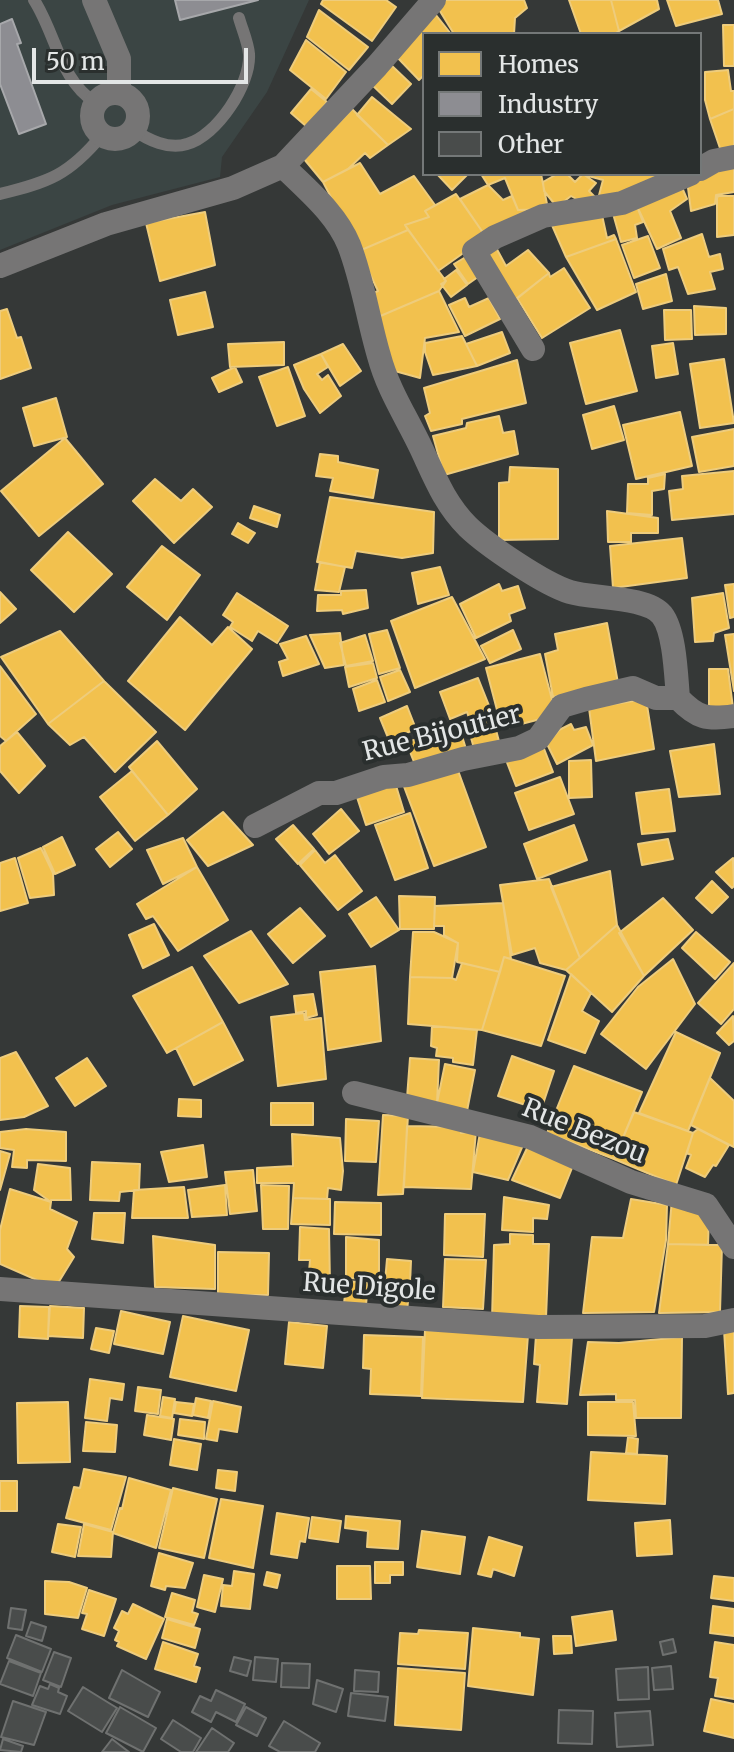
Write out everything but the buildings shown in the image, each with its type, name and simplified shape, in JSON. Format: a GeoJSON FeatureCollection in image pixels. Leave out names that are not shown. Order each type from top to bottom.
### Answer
{"type":"FeatureCollection","features":[{"type":"Feature","properties":{"kind":"street"},"geometry":{"type":"LineString","coordinates":[[94,0],[119,59],[119,93]]}},
{"type":"Feature","properties":{"kind":"street"},"geometry":{"type":"LineString","coordinates":[[0,266],[106,224],[233,188],[283,166],[434,0]]}},
{"type":"Feature","properties":{"kind":"street"},"geometry":{"type":"LineString","coordinates":[[119,93],[129,97],[139,115],[134,130],[122,139],[112,140],[95,128],[92,118],[96,103],[108,94],[119,93]]}},
{"type":"Feature","properties":{"kind":"street"},"geometry":{"type":"LineString","coordinates":[[702,168],[714,161],[734,157]]}},
{"type":"Feature","properties":{"kind":"street"},"geometry":{"type":"LineString","coordinates":[[283,166],[326,208],[348,243],[387,380],[439,492],[468,527],[512,561],[568,592],[645,604],[662,615],[670,632],[678,698]]}},
{"type":"Feature","properties":{"kind":"street"},"geometry":{"type":"LineString","coordinates":[[533,349],[474,251],[495,237],[543,216],[622,203],[685,176]]}},
{"type":"Feature","properties":{"kind":"street","name":"Rue Bijoutier"},"geometry":{"type":"LineString","coordinates":[[255,826],[319,793],[336,793],[384,777],[408,775],[463,759],[519,748],[538,739],[562,706],[633,688],[656,698],[678,698],[694,714],[716,718],[734,716]]}},
{"type":"Feature","properties":{"kind":"street","name":"Rue Bezou"},"geometry":{"type":"LineString","coordinates":[[354,1093],[530,1137],[631,1182],[706,1205],[734,1247]]}},
{"type":"Feature","properties":{"kind":"street","name":"Rue Digole"},"geometry":{"type":"LineString","coordinates":[[0,1289],[538,1327],[705,1326],[734,1320]]}},
{"type":"Feature","properties":{"kind":"lane"},"geometry":{"type":"LineString","coordinates":[[34,0],[46,18],[70,80],[96,103]]}},
{"type":"Feature","properties":{"kind":"lane"},"geometry":{"type":"LineString","coordinates":[[134,130],[167,145],[187,145],[204,135],[223,117],[234,104],[249,56],[239,18]]}},
{"type":"Feature","properties":{"kind":"lane"},"geometry":{"type":"LineString","coordinates":[[0,194],[52,180],[88,152],[102,135]]}},
{"type":"Feature","properties":{"kind":"shaded area"},"geometry":{"type":"Polygon","coordinates":[[[0,0],[309,0],[267,92],[222,157],[220,177],[112,205],[0,250],[0,0]]]}}]}
